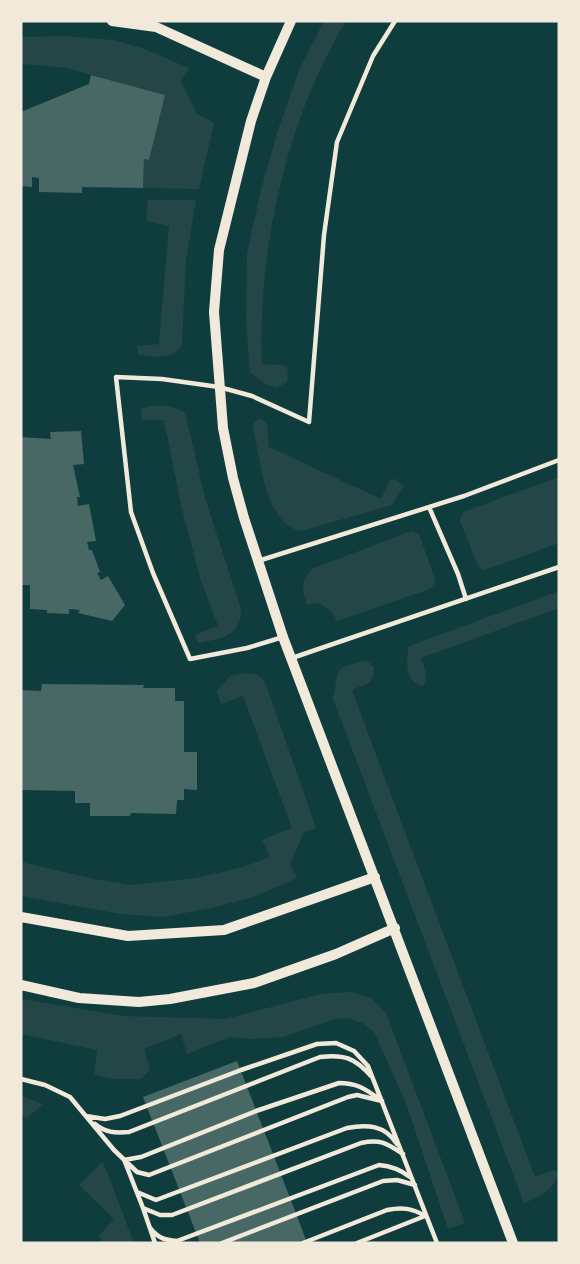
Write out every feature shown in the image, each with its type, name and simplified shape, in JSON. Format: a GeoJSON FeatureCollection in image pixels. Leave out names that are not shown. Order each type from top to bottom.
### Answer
{"type":"FeatureCollection","features":[{"type":"Feature","properties":{"kind":"street"},"geometry":{"type":"LineString","coordinates":[[112,21],[156,27],[266,77]]}},
{"type":"Feature","properties":{"kind":"street"},"geometry":{"type":"LineString","coordinates":[[291,21],[266,77],[251,121],[219,250],[214,312],[223,428],[233,478],[283,636],[513,1243]]}},
{"type":"Feature","properties":{"kind":"street"},"geometry":{"type":"LineString","coordinates":[[21,916],[128,936],[224,930],[375,878]]}},
{"type":"Feature","properties":{"kind":"street"},"geometry":{"type":"LineString","coordinates":[[21,985],[79,998],[139,1002],[170,999],[254,983],[336,954],[395,928]]}},
{"type":"Feature","properties":{"kind":"lane"},"geometry":{"type":"LineString","coordinates":[[283,636],[247,648],[190,659],[153,573],[131,512],[116,378],[162,379],[219,387],[252,396],[309,422],[324,235],[337,142],[373,56],[395,21]]}},
{"type":"Feature","properties":{"kind":"lane"},"geometry":{"type":"LineString","coordinates":[[258,561],[429,507],[559,460]]}},
{"type":"Feature","properties":{"kind":"lane"},"geometry":{"type":"LineString","coordinates":[[429,507],[458,574],[466,599]]}},
{"type":"Feature","properties":{"kind":"lane"},"geometry":{"type":"LineString","coordinates":[[292,658],[559,567]]}},
{"type":"Feature","properties":{"kind":"lane"},"geometry":{"type":"LineString","coordinates":[[86,1116],[105,1119],[120,1116],[241,1070],[317,1044],[336,1042],[354,1051],[368,1066],[437,1243]]}},
{"type":"Feature","properties":{"kind":"lane"},"geometry":{"type":"LineString","coordinates":[[86,1116],[104,1131],[129,1132],[320,1057],[336,1055],[352,1059],[362,1066],[373,1079]]}},
{"type":"Feature","properties":{"kind":"lane"},"geometry":{"type":"LineString","coordinates":[[21,1079],[45,1085],[70,1097],[124,1160],[137,1172],[149,1175],[348,1097],[357,1095],[382,1101]]}},
{"type":"Feature","properties":{"kind":"lane"},"geometry":{"type":"LineString","coordinates":[[124,1160],[141,1157],[256,1111],[339,1083],[360,1085],[382,1101]]}},
{"type":"Feature","properties":{"kind":"lane"},"geometry":{"type":"LineString","coordinates":[[137,1192],[156,1200],[347,1128],[364,1125],[376,1126],[389,1134],[404,1154]]}},
{"type":"Feature","properties":{"kind":"lane"},"geometry":{"type":"LineString","coordinates":[[143,1208],[160,1215],[171,1215],[361,1143],[384,1141],[404,1154]]}},
{"type":"Feature","properties":{"kind":"lane"},"geometry":{"type":"LineString","coordinates":[[124,1160],[155,1242]]}},
{"type":"Feature","properties":{"kind":"lane"},"geometry":{"type":"LineString","coordinates":[[150,1228],[158,1237],[177,1241],[379,1165],[389,1166],[412,1179]]}},
{"type":"Feature","properties":{"kind":"lane"},"geometry":{"type":"LineString","coordinates":[[222,1243],[383,1181],[398,1180],[415,1185]]}},
{"type":"Feature","properties":{"kind":"lane"},"geometry":{"type":"LineString","coordinates":[[303,1243],[387,1210],[414,1209],[425,1216]]}},
{"type":"Feature","properties":{"kind":"lane"},"geometry":{"type":"LineString","coordinates":[[357,1243],[425,1216]]}},
{"type":"Feature","properties":{"kind":"shaded area"},"geometry":{"type":"Polygon","coordinates":[[[324,21],[346,21],[325,59],[292,142],[280,186],[265,276],[262,364],[282,365],[288,368],[287,382],[276,388],[250,373],[246,320],[247,253],[261,190],[278,130],[300,68],[324,21]]]}},
{"type":"Feature","properties":{"kind":"shaded area"},"geometry":{"type":"Polygon","coordinates":[[[65,36],[113,40],[142,48],[189,68],[181,82],[197,114],[214,123],[199,189],[143,188],[144,159],[149,160],[165,95],[67,68],[21,64],[21,37],[65,36]]]}},
{"type":"Feature","properties":{"kind":"shaded area"},"geometry":{"type":"Polygon","coordinates":[[[148,200],[196,200],[186,260],[182,345],[173,354],[162,357],[138,354],[137,346],[159,344],[169,226],[146,221],[148,200]]]}},
{"type":"Feature","properties":{"kind":"shaded area"},"geometry":{"type":"Polygon","coordinates":[[[149,406],[168,406],[185,412],[205,498],[241,609],[238,625],[234,631],[222,638],[198,643],[195,635],[218,626],[201,581],[181,505],[164,420],[142,420],[141,409],[149,406]]]}},
{"type":"Feature","properties":{"kind":"shaded area"},"geometry":{"type":"Polygon","coordinates":[[[260,418],[267,424],[269,447],[381,499],[390,480],[395,479],[404,486],[392,505],[301,531],[289,526],[271,503],[266,488],[253,426],[254,422],[260,418]]]}},
{"type":"Feature","properties":{"kind":"shaded area"},"geometry":{"type":"Polygon","coordinates":[[[559,477],[559,543],[488,569],[483,570],[478,566],[460,521],[463,512],[559,477]]]}},
{"type":"Feature","properties":{"kind":"shaded area"},"geometry":{"type":"Polygon","coordinates":[[[411,531],[419,534],[436,582],[430,589],[337,621],[332,612],[319,603],[307,605],[303,586],[305,578],[312,569],[411,531]]]}},
{"type":"Feature","properties":{"kind":"shaded area"},"geometry":{"type":"Polygon","coordinates":[[[559,591],[559,608],[421,658],[426,673],[425,683],[422,686],[412,680],[409,675],[407,657],[409,646],[559,591]]]}},
{"type":"Feature","properties":{"kind":"shaded area"},"geometry":{"type":"Polygon","coordinates":[[[366,660],[374,667],[373,677],[369,683],[352,690],[376,755],[535,1177],[554,1170],[559,1173],[550,1188],[524,1203],[333,699],[338,672],[343,667],[366,660]]]}},
{"type":"Feature","properties":{"kind":"shaded area"},"geometry":{"type":"Polygon","coordinates":[[[256,674],[265,682],[316,828],[304,832],[290,864],[297,878],[256,896],[216,907],[163,917],[121,914],[21,896],[21,862],[94,879],[132,885],[196,878],[243,867],[270,857],[262,840],[292,828],[243,696],[221,704],[217,691],[230,676],[256,674]]]}},
{"type":"Feature","properties":{"kind":"shaded area"},"geometry":{"type":"Polygon","coordinates":[[[351,992],[371,998],[386,1013],[465,1223],[448,1229],[406,1103],[374,1032],[362,1023],[348,1018],[335,1019],[283,1037],[252,1039],[229,1037],[187,1054],[181,1034],[144,1049],[150,1070],[141,1079],[114,1079],[94,1075],[97,1050],[21,1034],[21,999],[123,1016],[225,1019],[321,994],[351,992]]]}},
{"type":"Feature","properties":{"kind":"shaded area"},"geometry":{"type":"Polygon","coordinates":[[[21,1096],[43,1104],[26,1119],[21,1113],[21,1096]]]}},
{"type":"Feature","properties":{"kind":"shaded area"},"geometry":{"type":"Polygon","coordinates":[[[102,1162],[134,1243],[103,1243],[99,1236],[114,1219],[79,1185],[102,1162]]]}},
{"type":"Feature","properties":{"kind":"building"},"geometry":{"type":"Polygon","coordinates":[[[91,75],[165,95],[149,160],[144,159],[143,188],[82,187],[82,193],[39,192],[39,178],[32,177],[32,187],[21,186],[21,112],[89,84],[91,75]]]}},
{"type":"Feature","properties":{"kind":"building"},"geometry":{"type":"Polygon","coordinates":[[[81,431],[84,464],[73,465],[80,497],[77,497],[78,506],[89,504],[96,541],[87,542],[89,550],[92,550],[100,572],[97,573],[101,580],[108,576],[125,605],[112,621],[78,613],[80,610],[69,609],[69,614],[47,613],[47,610],[30,609],[30,585],[21,585],[21,437],[51,439],[50,432],[81,431]]]}},
{"type":"Feature","properties":{"kind":"building"},"geometry":{"type":"Polygon","coordinates":[[[42,684],[144,685],[143,688],[175,688],[175,701],[184,701],[184,752],[197,752],[197,790],[184,789],[184,800],[177,800],[176,814],[131,813],[130,816],[90,816],[90,803],[75,803],[75,791],[21,790],[21,690],[41,691],[42,684]]]}},
{"type":"Feature","properties":{"kind":"building"},"geometry":{"type":"Polygon","coordinates":[[[237,1061],[307,1243],[200,1243],[143,1097],[237,1061]]]}}]}
